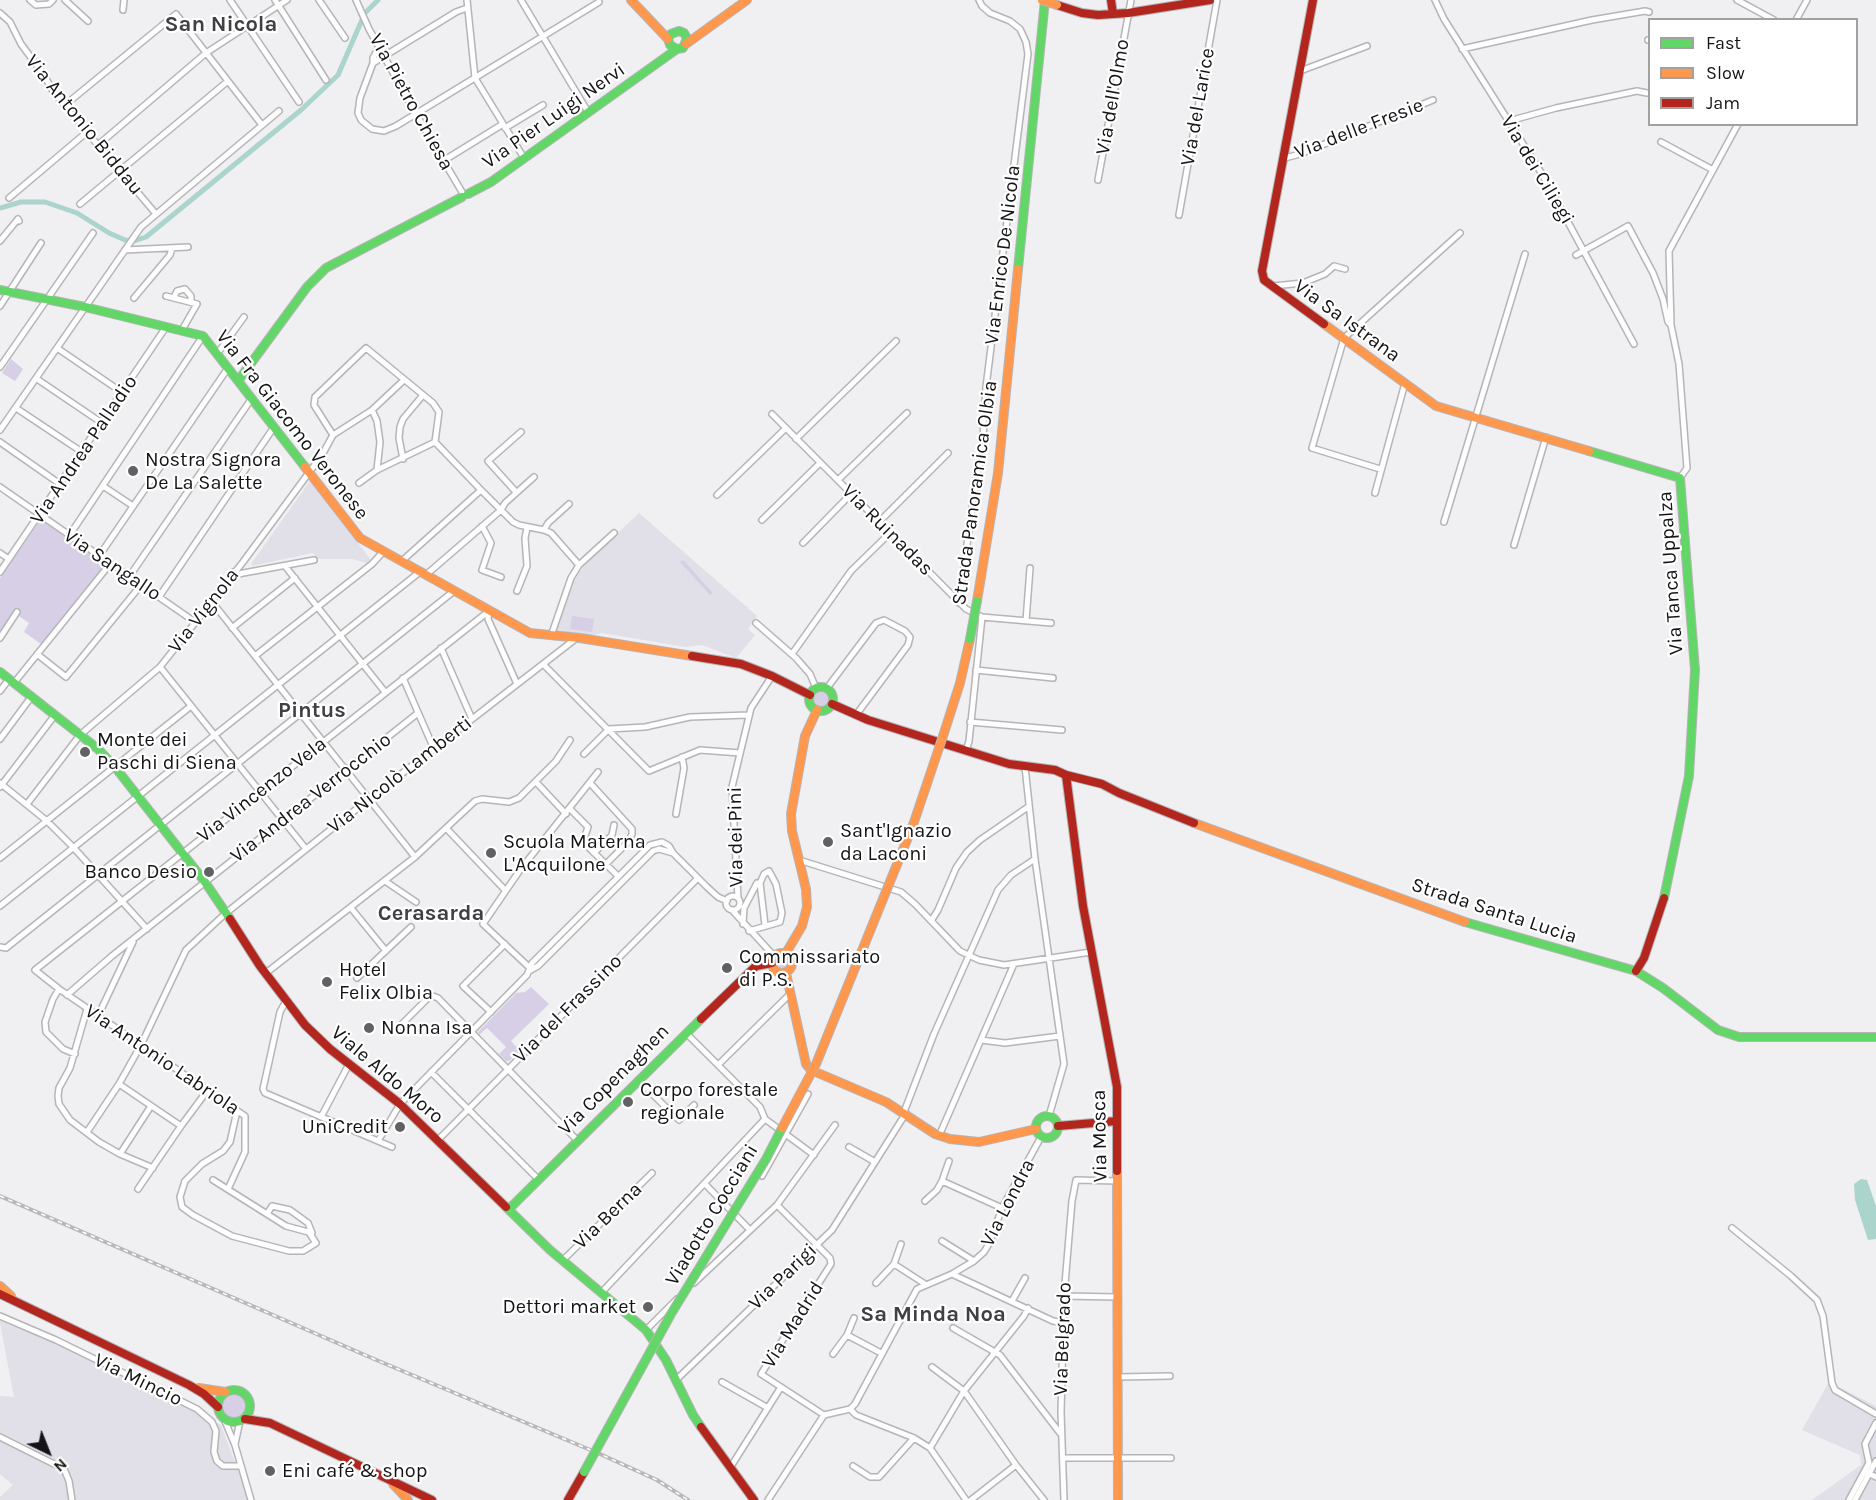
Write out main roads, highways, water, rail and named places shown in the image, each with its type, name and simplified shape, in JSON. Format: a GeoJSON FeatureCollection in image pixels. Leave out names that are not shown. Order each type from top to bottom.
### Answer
{"type":"FeatureCollection","features":[{"type":"Feature","properties":{"kind":"main road"},"geometry":{"type":"LineString","coordinates":[[631,0],[672,42],[679,31],[684,33],[708,29]]}},
{"type":"Feature","properties":{"kind":"main road"},"geometry":{"type":"LineString","coordinates":[[686,44],[747,0]]}},
{"type":"Feature","properties":{"kind":"main road"},"geometry":{"type":"LineString","coordinates":[[1044,0],[1082,13],[1113,14],[1128,14],[1210,0]]}},
{"type":"Feature","properties":{"kind":"main road","name":"Strada Panoramica Olbia"},"geometry":{"type":"LineString","coordinates":[[944,733],[960,683],[970,639],[998,473],[1044,0]]}},
{"type":"Feature","properties":{"kind":"main road"},"geometry":{"type":"LineString","coordinates":[[1111,0],[1113,14]]}},
{"type":"Feature","properties":{"kind":"main road","name":"Via Sa Istrana"},"geometry":{"type":"LineString","coordinates":[[1313,0],[1262,271],[1264,280],[1436,406],[1680,478]]}},
{"type":"Feature","properties":{"kind":"main road"},"geometry":{"type":"LineString","coordinates":[[684,33],[687,38],[686,44]]}},
{"type":"Feature","properties":{"kind":"main road","name":"Via Pier Luigi Nervi"},"geometry":{"type":"LineString","coordinates":[[238,381],[307,287],[326,268],[464,194],[491,182],[658,64],[672,42],[682,48],[686,44]]}},
{"type":"Feature","properties":{"kind":"main road","name":"Via Fra Giacomo Veronese"},"geometry":{"type":"LineString","coordinates":[[0,290],[85,307],[203,336],[310,471],[355,533],[383,552],[454,591],[486,615],[530,633],[741,664],[810,695]]}},
{"type":"Feature","properties":{"kind":"main road","name":"Via Tanca Uppalza"},"geometry":{"type":"LineString","coordinates":[[1635,971],[1644,958],[1664,903],[1689,776],[1695,670],[1680,478]]}},
{"type":"Feature","properties":{"kind":"main road","name":"Viale Aldo Moro"},"geometry":{"type":"LineString","coordinates":[[0,672],[98,749],[115,767],[205,882],[266,973],[305,1025],[330,1049],[400,1104],[563,1260],[646,1330],[666,1360],[693,1415],[754,1500]]}},
{"type":"Feature","properties":{"kind":"main road"},"geometry":{"type":"LineString","coordinates":[[816,688],[827,688],[832,694],[832,704],[827,709],[817,710],[810,703],[810,695],[816,688]]}},
{"type":"Feature","properties":{"kind":"main road"},"geometry":{"type":"LineString","coordinates":[[832,704],[856,715],[962,750],[1025,767],[1055,770],[1066,775]]}},
{"type":"Feature","properties":{"kind":"main road"},"geometry":{"type":"LineString","coordinates":[[786,954],[802,926],[807,908],[806,889],[792,831],[791,814],[805,736],[817,710]]}},
{"type":"Feature","properties":{"kind":"main road","name":"Viadotto Cocciani"},"geometry":{"type":"LineString","coordinates":[[568,1500],[670,1314],[766,1159],[816,1065],[913,825],[944,733]]}},
{"type":"Feature","properties":{"kind":"main road","name":"Strada Santa Lucia"},"geometry":{"type":"LineString","coordinates":[[1066,775],[1102,784],[1211,830],[1469,924],[1635,971],[1657,984],[1719,1030],[1739,1037],[1876,1037]]}},
{"type":"Feature","properties":{"kind":"main road","name":"Via Mosca"},"geometry":{"type":"LineString","coordinates":[[1066,775],[1091,952],[1118,1098],[1118,1500]]}},
{"type":"Feature","properties":{"kind":"main road"},"geometry":{"type":"LineString","coordinates":[[786,973],[780,973],[774,964],[780,953],[792,959],[792,964],[786,973],[806,1064],[811,1070],[868,1093],[905,1113],[939,1136],[950,1139],[979,1142],[1036,1129]]}},
{"type":"Feature","properties":{"kind":"main road","name":"Via Copenaghen"},"geometry":{"type":"LineString","coordinates":[[508,1209],[744,976],[756,966],[774,964]]}},
{"type":"Feature","properties":{"kind":"main road"},"geometry":{"type":"LineString","coordinates":[[1049,1116],[1055,1119],[1058,1126],[1057,1132],[1052,1137],[1041,1137],[1036,1129],[1036,1123],[1049,1116]]}},
{"type":"Feature","properties":{"kind":"main road"},"geometry":{"type":"LineString","coordinates":[[1058,1126],[1117,1121]]}},
{"type":"Feature","properties":{"kind":"main road"},"geometry":{"type":"LineString","coordinates":[[0,1286],[24,1305]]}},
{"type":"Feature","properties":{"kind":"main road"},"geometry":{"type":"LineString","coordinates":[[0,1294],[189,1385],[204,1394],[218,1407],[224,1419],[232,1422],[242,1420],[270,1423]]}},
{"type":"Feature","properties":{"kind":"main road"},"geometry":{"type":"LineString","coordinates":[[189,1385],[207,1391],[225,1392],[235,1389],[244,1392],[255,1411],[270,1423],[432,1500]]}},
{"type":"Feature","properties":{"kind":"main road"},"geometry":{"type":"LineString","coordinates":[[218,1407],[219,1399],[225,1392]]}},
{"type":"Feature","properties":{"kind":"main road"},"geometry":{"type":"LineString","coordinates":[[242,1420],[248,1415],[251,1405]]}},
{"type":"Feature","properties":{"kind":"main road"},"geometry":{"type":"LineString","coordinates":[[388,1479],[408,1500]]}},
{"type":"Feature","properties":{"kind":"waterway"},"geometry":{"type":"LineString","coordinates":[[0,208],[21,202],[45,202],[77,213],[125,240],[134,241],[146,237],[301,110],[338,75],[365,13],[378,0]]}},
{"type":"Feature","properties":{"kind":"railway"},"geometry":{"type":"LineString","coordinates":[[0,1196],[374,1359],[600,1454],[657,1480],[688,1500]]}},
{"type":"Feature","properties":{"kind":"place","name":"Nostra Signora De La Salette"},"geometry":{"type":"Point","coordinates":[133,471]}},
{"type":"Feature","properties":{"kind":"place","name":"Monte dei Paschi di Siena"},"geometry":{"type":"Point","coordinates":[85,752]}},
{"type":"Feature","properties":{"kind":"place","name":"Sant'Ignazio da Laconi"},"geometry":{"type":"Point","coordinates":[828,842]}},
{"type":"Feature","properties":{"kind":"place","name":"Scuola Materna L'Acquilone"},"geometry":{"type":"Point","coordinates":[491,853]}},
{"type":"Feature","properties":{"kind":"place","name":"Banco Desio"},"geometry":{"type":"Point","coordinates":[209,872]}},
{"type":"Feature","properties":{"kind":"place","name":"Commissariato di P.S."},"geometry":{"type":"Point","coordinates":[727,968]}},
{"type":"Feature","properties":{"kind":"place","name":"Hotel Felix Olbia"},"geometry":{"type":"Point","coordinates":[327,982]}},
{"type":"Feature","properties":{"kind":"place","name":"Nonna Isa"},"geometry":{"type":"Point","coordinates":[369,1028]}},
{"type":"Feature","properties":{"kind":"place","name":"Corpo forestale regionale"},"geometry":{"type":"Point","coordinates":[628,1102]}},
{"type":"Feature","properties":{"kind":"place","name":"UniCredit"},"geometry":{"type":"Point","coordinates":[400,1127]}},
{"type":"Feature","properties":{"kind":"place","name":"Dettori market"},"geometry":{"type":"Point","coordinates":[648,1307]}},
{"type":"Feature","properties":{"kind":"place","name":"Eni café & shop"},"geometry":{"type":"Point","coordinates":[270,1471]}},
{"type":"Feature","properties":{"kind":"district","name":"San Nicola"},"geometry":{"type":"Point","coordinates":[221,25]}},
{"type":"Feature","properties":{"kind":"district","name":"Pintus"},"geometry":{"type":"Point","coordinates":[312,711]}},
{"type":"Feature","properties":{"kind":"district","name":"Cerasarda"},"geometry":{"type":"Point","coordinates":[431,914]}},
{"type":"Feature","properties":{"kind":"district","name":"Sa Minda Noa"},"geometry":{"type":"Point","coordinates":[933,1315]}}]}
